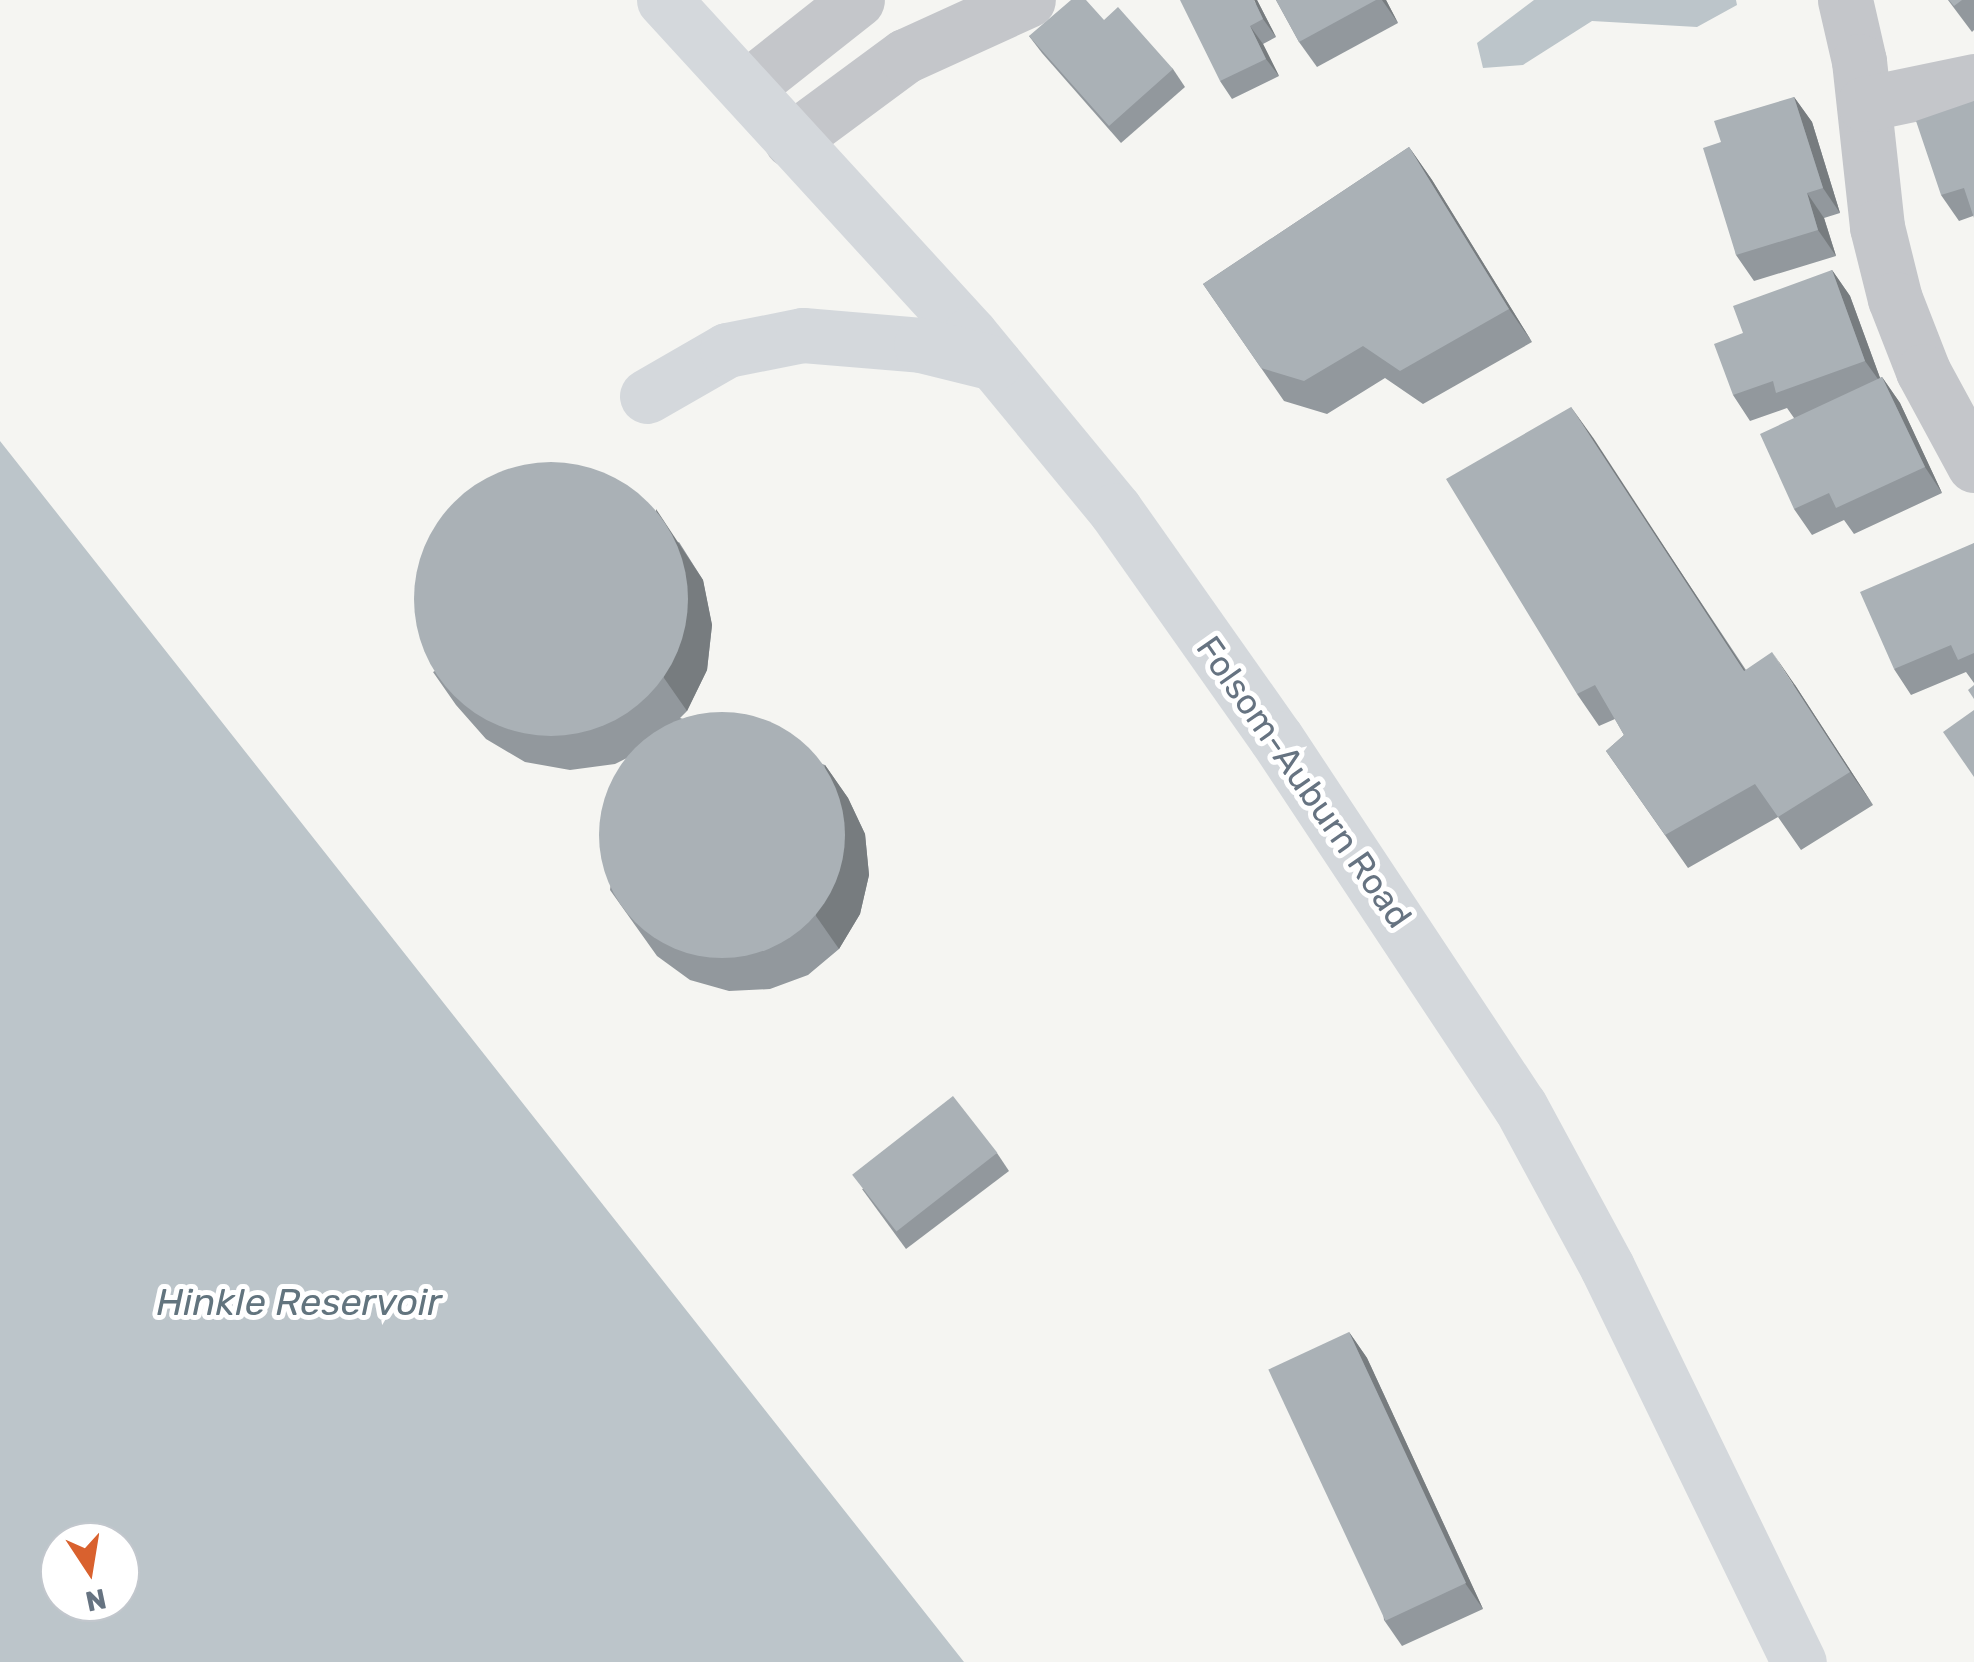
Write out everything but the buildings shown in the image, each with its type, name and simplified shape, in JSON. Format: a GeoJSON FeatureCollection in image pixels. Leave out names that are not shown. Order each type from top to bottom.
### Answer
{"type":"FeatureCollection","features":[{"type":"Feature","properties":{"kind":"main road","name":"Folsom-Auburn Road"},"geometry":{"type":"LineString","coordinates":[[664,0],[994,363],[1114,510],[1485,1046],[1607,1267],[1799,1662]]}},
{"type":"Feature","properties":{"kind":"main road"},"geometry":{"type":"LineString","coordinates":[[646,396],[727,350],[803,335],[921,345],[994,363]]}},
{"type":"Feature","properties":{"kind":"street"},"geometry":{"type":"LineString","coordinates":[[747,87],[857,0]]}},
{"type":"Feature","properties":{"kind":"street"},"geometry":{"type":"LineString","coordinates":[[791,140],[905,56],[1028,0]]}},
{"type":"Feature","properties":{"kind":"street"},"geometry":{"type":"LineString","coordinates":[[1845,0],[1864,104],[1877,227],[1896,299],[1923,371],[1974,465]]}},
{"type":"Feature","properties":{"kind":"street"},"geometry":{"type":"LineString","coordinates":[[1864,104],[1974,81]]}},
{"type":"Feature","properties":{"kind":"water"},"geometry":{"type":"Polygon","coordinates":[[[1534,0],[1736,0],[1737,5],[1697,27],[1592,21],[1523,65],[1483,68],[1477,43],[1534,0]]]}},
{"type":"Feature","properties":{"kind":"water","name":"Hinkle Reservoir"},"geometry":{"type":"Polygon","coordinates":[[[0,441],[964,1662],[0,1662],[0,441]]]}}]}
